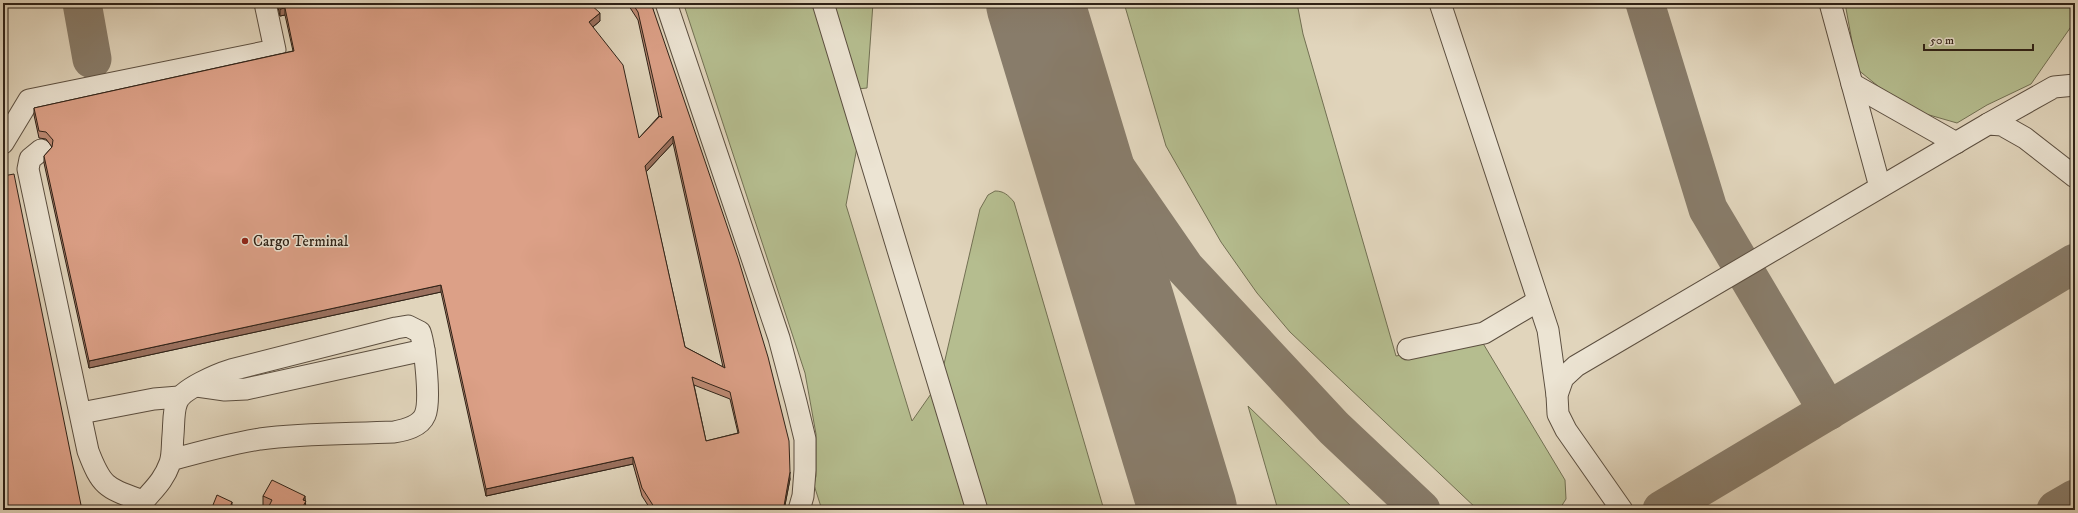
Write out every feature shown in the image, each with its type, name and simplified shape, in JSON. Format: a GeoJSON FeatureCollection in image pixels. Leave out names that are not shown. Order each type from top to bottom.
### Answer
{"type":"FeatureCollection","features":[{"type":"Feature","properties":{"kind":"lane"},"geometry":{"type":"LineString","coordinates":[[3,143],[29,100],[275,50],[265,3]]}},
{"type":"Feature","properties":{"kind":"lane"},"geometry":{"type":"LineString","coordinates":[[666,3],[779,338],[796,402],[805,439],[803,496],[799,510]]}},
{"type":"Feature","properties":{"kind":"lane"},"geometry":{"type":"LineString","coordinates":[[823,3],[976,510]]}},
{"type":"Feature","properties":{"kind":"lane"},"geometry":{"type":"LineString","coordinates":[[1440,3],[1548,330],[1557,395],[1558,414],[1566,430],[1622,510]]}},
{"type":"Feature","properties":{"kind":"lane"},"geometry":{"type":"LineString","coordinates":[[1830,3],[1880,187]]}},
{"type":"Feature","properties":{"kind":"lane"},"geometry":{"type":"LineString","coordinates":[[1852,84],[1956,143]]}},
{"type":"Feature","properties":{"kind":"lane"},"geometry":{"type":"LineString","coordinates":[[1557,395],[1563,378],[1576,366],[1988,124],[2054,87],[2075,85]]}},
{"type":"Feature","properties":{"kind":"lane"},"geometry":{"type":"LineString","coordinates":[[1988,124],[2002,126],[2025,138],[2075,177]]}},
{"type":"Feature","properties":{"kind":"lane"},"geometry":{"type":"LineString","coordinates":[[41,150],[30,159],[28,169],[88,451],[97,474],[105,484],[140,505],[160,484],[171,460],[176,404],[179,397]]}},
{"type":"Feature","properties":{"kind":"lane"},"geometry":{"type":"LineString","coordinates":[[1408,348],[1484,333],[1538,301]]}},
{"type":"Feature","properties":{"kind":"lane"},"geometry":{"type":"LineString","coordinates":[[80,413],[154,399],[179,397],[213,376],[232,370],[402,327],[415,328],[420,332],[424,350],[427,405],[425,416],[418,424],[408,430],[259,439],[171,460]]}},
{"type":"Feature","properties":{"kind":"lane"},"geometry":{"type":"LineString","coordinates":[[197,386],[225,390],[246,389],[424,350]]}},
{"type":"Feature","properties":{"kind":"green space"},"geometry":{"type":"Polygon","coordinates":[[[690,3],[815,3],[858,142],[846,205],[912,421],[933,391],[969,510],[822,510],[814,485],[816,476],[816,434],[805,373],[684,5],[690,3]]]}},
{"type":"Feature","properties":{"kind":"green space"},"geometry":{"type":"Polygon","coordinates":[[[831,3],[873,3],[867,88],[857,89],[831,3]]]}},
{"type":"Feature","properties":{"kind":"green space"},"geometry":{"type":"Polygon","coordinates":[[[1124,3],[1297,3],[1303,34],[1396,356],[1481,340],[1565,480],[1566,499],[1559,510],[1478,510],[1290,332],[1257,293],[1221,242],[1166,146],[1124,3]]]}},
{"type":"Feature","properties":{"kind":"green space"},"geometry":{"type":"Polygon","coordinates":[[[1845,3],[2074,3],[2075,21],[2031,84],[1987,105],[1957,123],[1905,108],[1857,69],[1845,3]]]}},
{"type":"Feature","properties":{"kind":"green space"},"geometry":{"type":"Polygon","coordinates":[[[995,191],[1006,194],[1014,202],[1104,510],[982,510],[941,377],[980,209],[988,195],[995,191]]]}},
{"type":"Feature","properties":{"kind":"green space"},"geometry":{"type":"Polygon","coordinates":[[[1248,406],[1355,510],[1278,510],[1248,406]]]}},
{"type":"Feature","properties":{"kind":"building"},"geometry":{"type":"Polygon","coordinates":[[[279,3],[589,3],[600,13],[589,22],[623,65],[639,138],[660,116],[662,118],[638,12],[632,3],[651,3],[738,258],[768,357],[789,441],[790,472],[782,510],[656,510],[642,488],[633,457],[486,489],[441,285],[89,361],[44,156],[52,147],[53,140],[46,132],[39,131],[34,108],[294,51],[285,8],[280,9],[279,3]],[[673,136],[645,166],[685,347],[725,368],[673,136]],[[692,377],[706,441],[739,433],[730,392],[692,377]]]}},
{"type":"Feature","properties":{"kind":"building"},"geometry":{"type":"Polygon","coordinates":[[[14,174],[82,510],[3,510],[3,176],[14,174]]]}},
{"type":"Feature","properties":{"kind":"building"},"geometry":{"type":"Polygon","coordinates":[[[272,480],[305,496],[303,500],[306,501],[301,510],[267,510],[272,500],[263,496],[272,480]]]}},
{"type":"Feature","properties":{"kind":"building"},"geometry":{"type":"Polygon","coordinates":[[[217,495],[232,502],[229,510],[211,510],[217,495]]]}},
{"type":"Feature","properties":{"kind":"taxiway"},"geometry":{"type":"LineString","coordinates":[[82,3],[92,59]]}},
{"type":"Feature","properties":{"kind":"taxiway"},"geometry":{"type":"LineString","coordinates":[[1645,3],[1708,209],[1828,411]]}},
{"type":"Feature","properties":{"kind":"taxiway"},"geometry":{"type":"LineString","coordinates":[[1060,87],[1185,268],[1334,428],[1421,510]]}},
{"type":"Feature","properties":{"kind":"taxiway"},"geometry":{"type":"LineString","coordinates":[[1662,510],[2075,263]]}},
{"type":"Feature","properties":{"kind":"taxiway"},"geometry":{"type":"LineString","coordinates":[[2056,510],[2075,499]]}},
{"type":"Feature","properties":{"kind":"runway"},"geometry":{"type":"LineString","coordinates":[[1035,3],[1188,510]]}},
{"type":"Feature","properties":{"kind":"place","name":"Cargo Terminal"},"geometry":{"type":"Point","coordinates":[245,241]}}]}
